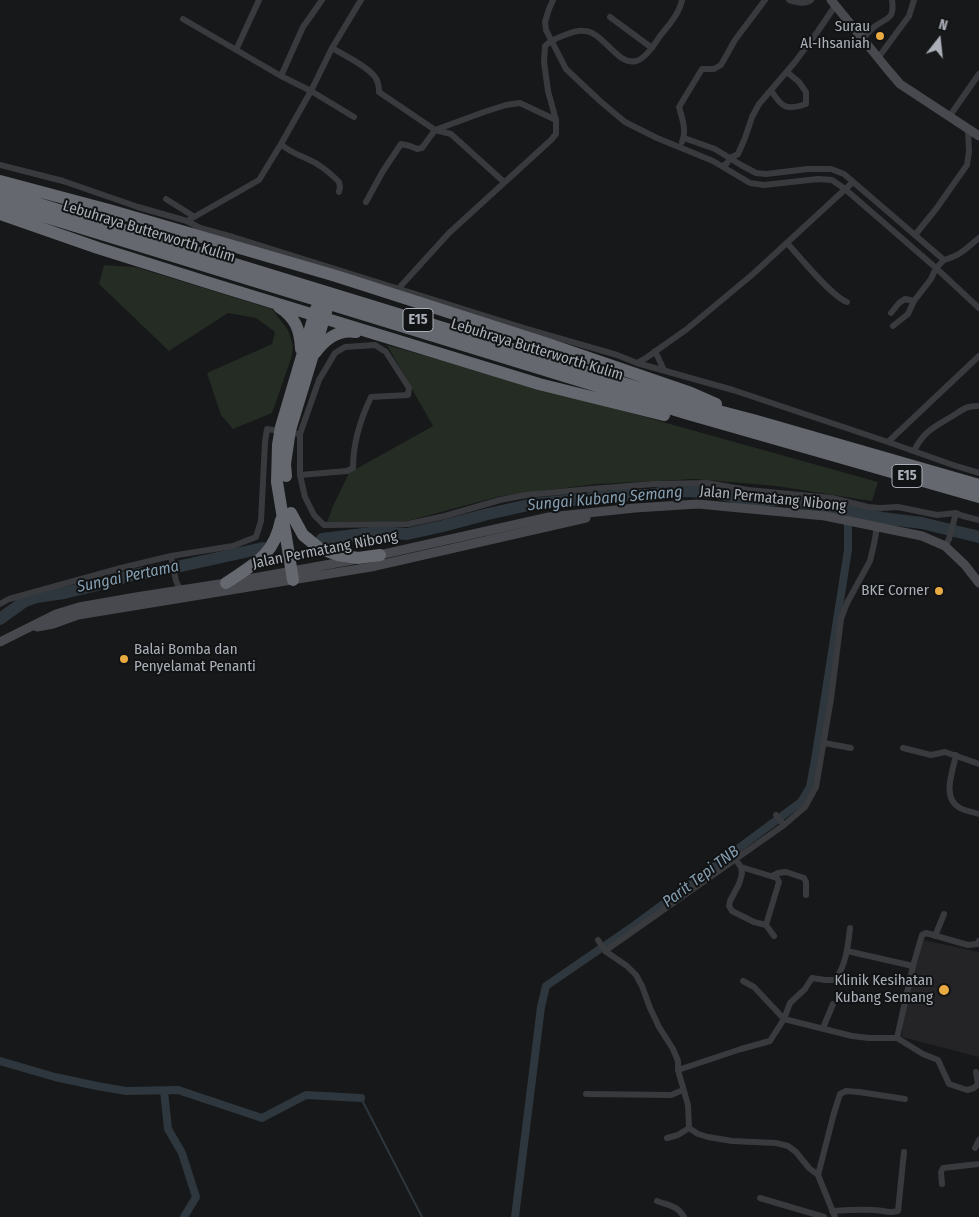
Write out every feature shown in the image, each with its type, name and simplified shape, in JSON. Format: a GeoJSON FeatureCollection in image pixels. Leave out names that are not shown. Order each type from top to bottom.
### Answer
{"type":"FeatureCollection","features":[{"type":"Feature","properties":{"kind":"highway"},"geometry":{"type":"LineString","coordinates":[[0,181],[110,210],[332,275],[490,325],[691,393],[751,426]]}},
{"type":"Feature","properties":{"kind":"highway","name":"Lebuhraya Butterworth Kulim"},"geometry":{"type":"LineString","coordinates":[[0,192],[688,402],[751,426]]}},
{"type":"Feature","properties":{"kind":"highway","name":"Lebuhraya Butterworth Kulim"},"geometry":{"type":"LineString","coordinates":[[0,203],[751,426],[836,450],[979,485]]}},
{"type":"Feature","properties":{"kind":"highway"},"geometry":{"type":"LineString","coordinates":[[0,214],[98,248],[539,384],[683,420],[751,426]]}},
{"type":"Feature","properties":{"kind":"highway"},"geometry":{"type":"LineString","coordinates":[[297,575],[281,481],[278,445],[281,427],[307,358],[332,275]]}},
{"type":"Feature","properties":{"kind":"highway"},"geometry":{"type":"LineString","coordinates":[[274,303],[287,312],[297,324],[307,358]]}},
{"type":"Feature","properties":{"kind":"highway"},"geometry":{"type":"LineString","coordinates":[[307,358],[333,336],[348,330],[381,335]]}},
{"type":"Feature","properties":{"kind":"highway","name":"Lebuhraya Butterworth Kulim"},"geometry":{"type":"LineString","coordinates":[[836,450],[979,497]]}},
{"type":"Feature","properties":{"kind":"highway"},"geometry":{"type":"LineString","coordinates":[[287,514],[302,535],[319,548],[338,555],[358,558],[380,555]]}},
{"type":"Feature","properties":{"kind":"highway"},"geometry":{"type":"LineString","coordinates":[[226,583],[256,563],[270,550],[287,514]]}},
{"type":"Feature","properties":{"kind":"main road"},"geometry":{"type":"LineString","coordinates":[[833,3],[900,84],[979,136]]}},
{"type":"Feature","properties":{"kind":"main road","name":"Jalan Permatang Nibong"},"geometry":{"type":"LineString","coordinates":[[24,629],[53,624],[78,615],[297,575],[548,517],[698,504],[825,516],[947,542],[979,583]]}},
{"type":"Feature","properties":{"kind":"main road","name":"Jalan Permatang Nibong"},"geometry":{"type":"LineString","coordinates":[[0,642],[56,614],[178,585],[226,583],[370,567],[635,508]]}},
{"type":"Feature","properties":{"kind":"street"},"geometry":{"type":"LineString","coordinates":[[236,50],[259,0]]}},
{"type":"Feature","properties":{"kind":"street"},"geometry":{"type":"LineString","coordinates":[[281,76],[303,27],[322,0]]}},
{"type":"Feature","properties":{"kind":"street"},"geometry":{"type":"LineString","coordinates":[[187,221],[259,180],[311,91],[332,48],[361,0]]}},
{"type":"Feature","properties":{"kind":"street"},"geometry":{"type":"LineString","coordinates":[[553,0],[545,22],[546,30],[566,69],[625,122],[723,166],[750,183],[764,185],[818,179],[832,180],[845,189],[936,268],[979,308]]}},
{"type":"Feature","properties":{"kind":"street"},"geometry":{"type":"LineString","coordinates":[[399,288],[449,233],[556,134],[556,120],[548,91],[544,62],[545,46],[560,36],[585,30],[597,36],[620,56],[629,61],[636,62],[642,59],[652,48],[680,9],[682,0]]}},
{"type":"Feature","properties":{"kind":"street"},"geometry":{"type":"LineString","coordinates":[[680,147],[684,138],[684,129],[679,107],[702,69],[714,69],[721,65],[735,40],[765,0]]}},
{"type":"Feature","properties":{"kind":"street"},"geometry":{"type":"LineString","coordinates":[[789,0],[801,3],[811,0]]}},
{"type":"Feature","properties":{"kind":"street"},"geometry":{"type":"LineString","coordinates":[[862,39],[872,28],[890,18],[893,8],[892,0]]}},
{"type":"Feature","properties":{"kind":"street"},"geometry":{"type":"LineString","coordinates":[[878,58],[909,16],[914,0]]}},
{"type":"Feature","properties":{"kind":"street"},"geometry":{"type":"LineString","coordinates":[[723,166],[730,158],[738,154],[759,104],[787,72],[818,31],[833,3]]}},
{"type":"Feature","properties":{"kind":"street"},"geometry":{"type":"LineString","coordinates":[[610,17],[652,48]]}},
{"type":"Feature","properties":{"kind":"street"},"geometry":{"type":"LineString","coordinates":[[183,19],[354,117]]}},
{"type":"Feature","properties":{"kind":"street"},"geometry":{"type":"LineString","coordinates":[[332,48],[369,71],[376,78],[379,92],[435,130],[451,134],[504,182]]}},
{"type":"Feature","properties":{"kind":"street"},"geometry":{"type":"LineString","coordinates":[[772,90],[778,101],[786,107],[794,108],[806,104],[806,92],[799,82],[787,72]]}},
{"type":"Feature","properties":{"kind":"street"},"geometry":{"type":"LineString","coordinates":[[949,117],[979,74]]}},
{"type":"Feature","properties":{"kind":"street"},"geometry":{"type":"LineString","coordinates":[[366,202],[401,144],[416,150],[422,148],[435,130],[506,104],[520,103],[556,120]]}},
{"type":"Feature","properties":{"kind":"street"},"geometry":{"type":"LineString","coordinates":[[915,235],[967,165],[969,152],[968,129]]}},
{"type":"Feature","properties":{"kind":"street"},"geometry":{"type":"LineString","coordinates":[[684,138],[715,149],[756,173],[766,174],[808,169],[831,169],[844,174],[944,260]]}},
{"type":"Feature","properties":{"kind":"street"},"geometry":{"type":"LineString","coordinates":[[281,144],[286,149],[320,165],[339,182],[339,192]]}},
{"type":"Feature","properties":{"kind":"street"},"geometry":{"type":"LineString","coordinates":[[0,165],[63,181],[138,207],[187,221],[200,228],[617,355],[637,363],[733,390],[979,473]]}},
{"type":"Feature","properties":{"kind":"street"},"geometry":{"type":"LineString","coordinates":[[637,363],[687,329],[753,274],[853,182]]}},
{"type":"Feature","properties":{"kind":"street"},"geometry":{"type":"LineString","coordinates":[[166,199],[193,216]]}},
{"type":"Feature","properties":{"kind":"street"},"geometry":{"type":"LineString","coordinates":[[894,326],[908,314],[914,300],[931,279],[936,268],[944,260],[957,256],[966,250],[979,238]]}},
{"type":"Feature","properties":{"kind":"street"},"geometry":{"type":"LineString","coordinates":[[787,243],[842,301],[847,302]]}},
{"type":"Feature","properties":{"kind":"street"},"geometry":{"type":"LineString","coordinates":[[891,313],[905,299],[914,300]]}},
{"type":"Feature","properties":{"kind":"street"},"geometry":{"type":"LineString","coordinates":[[300,475],[347,471],[353,468],[353,453],[361,420],[371,397],[408,395],[409,388],[386,352],[375,345],[345,347],[335,353],[319,380],[300,434],[300,475],[305,497],[314,515],[324,525],[408,524],[526,495],[591,488],[707,482],[748,490],[824,498],[874,508],[898,507],[937,515],[956,515],[979,520]]}},
{"type":"Feature","properties":{"kind":"street"},"geometry":{"type":"LineString","coordinates":[[655,352],[664,370]]}},
{"type":"Feature","properties":{"kind":"street"},"geometry":{"type":"LineString","coordinates":[[888,442],[979,356]]}},
{"type":"Feature","properties":{"kind":"street"},"geometry":{"type":"LineString","coordinates":[[914,451],[921,438],[930,430],[965,408],[979,406]]}},
{"type":"Feature","properties":{"kind":"street"},"geometry":{"type":"LineString","coordinates":[[0,604],[9,598],[121,568],[233,546],[256,536],[261,520],[265,442],[268,429],[300,434]]}},
{"type":"Feature","properties":{"kind":"street"},"geometry":{"type":"LineString","coordinates":[[947,542],[956,515]]}},
{"type":"Feature","properties":{"kind":"street"},"geometry":{"type":"LineString","coordinates":[[604,950],[735,859],[805,807],[816,787],[841,619],[847,603],[870,561],[877,527]]}},
{"type":"Feature","properties":{"kind":"street"},"geometry":{"type":"LineString","coordinates":[[172,559],[178,585]]}},
{"type":"Feature","properties":{"kind":"street"},"geometry":{"type":"LineString","coordinates":[[824,743],[851,748]]}},
{"type":"Feature","properties":{"kind":"street"},"geometry":{"type":"LineString","coordinates":[[903,748],[931,755],[945,752],[979,764]]}},
{"type":"Feature","properties":{"kind":"street"},"geometry":{"type":"LineString","coordinates":[[956,756],[950,781],[951,800],[958,808],[979,814]]}},
{"type":"Feature","properties":{"kind":"street"},"geometry":{"type":"LineString","coordinates":[[777,815],[783,824]]}},
{"type":"Feature","properties":{"kind":"street"},"geometry":{"type":"LineString","coordinates":[[735,859],[742,874],[729,906],[732,911],[766,926],[774,936]]}},
{"type":"Feature","properties":{"kind":"street"},"geometry":{"type":"LineString","coordinates":[[740,867],[772,876],[777,878],[779,882],[766,926]]}},
{"type":"Feature","properties":{"kind":"street"},"geometry":{"type":"LineString","coordinates":[[772,876],[786,872],[804,878],[807,888],[806,895]]}},
{"type":"Feature","properties":{"kind":"street"},"geometry":{"type":"LineString","coordinates":[[935,936],[944,914]]}},
{"type":"Feature","properties":{"kind":"street"},"geometry":{"type":"LineString","coordinates":[[678,1070],[770,1041],[784,1019],[790,1003],[805,989],[812,978],[835,980],[839,975],[847,951],[850,928]]}},
{"type":"Feature","properties":{"kind":"street"},"geometry":{"type":"LineString","coordinates":[[897,1038],[922,935],[926,933],[968,945],[977,944],[979,941]]}},
{"type":"Feature","properties":{"kind":"street"},"geometry":{"type":"LineString","coordinates":[[598,942],[604,950],[627,966],[636,975],[659,1027],[673,1049],[688,1105],[689,1128]]}},
{"type":"Feature","properties":{"kind":"street"},"geometry":{"type":"LineString","coordinates":[[847,951],[913,966]]}},
{"type":"Feature","properties":{"kind":"street"},"geometry":{"type":"LineString","coordinates":[[743,981],[754,987],[784,1019],[852,1036],[897,1038],[938,1060],[949,1084],[967,1090],[974,1088],[978,1084],[976,1072]]}},
{"type":"Feature","properties":{"kind":"street"},"geometry":{"type":"LineString","coordinates":[[824,1028],[834,1004]]}},
{"type":"Feature","properties":{"kind":"street"},"geometry":{"type":"LineString","coordinates":[[586,1094],[670,1095],[683,1090]]}},
{"type":"Feature","properties":{"kind":"street"},"geometry":{"type":"LineString","coordinates":[[818,1175],[840,1094],[846,1091],[905,1099]]}},
{"type":"Feature","properties":{"kind":"street"},"geometry":{"type":"LineString","coordinates":[[667,1138],[678,1135],[689,1128]]}},
{"type":"Feature","properties":{"kind":"street"},"geometry":{"type":"LineString","coordinates":[[689,1128],[698,1134],[708,1137],[732,1141],[776,1143],[788,1146],[818,1175],[833,1214],[854,1209],[898,1212],[904,1152]]}},
{"type":"Feature","properties":{"kind":"street"},"geometry":{"type":"LineString","coordinates":[[975,1148],[979,1140]]}},
{"type":"Feature","properties":{"kind":"street"},"geometry":{"type":"LineString","coordinates":[[942,1184],[942,1168],[979,1164]]}},
{"type":"Feature","properties":{"kind":"street"},"geometry":{"type":"LineString","coordinates":[[760,1198],[824,1217]]}},
{"type":"Feature","properties":{"kind":"street"},"geometry":{"type":"LineString","coordinates":[[657,1201],[676,1208],[684,1217]]}},
{"type":"Feature","properties":{"kind":"shaded area"},"geometry":{"type":"Polygon","coordinates":[[[104,265],[135,267],[272,309],[288,330],[293,345],[292,356],[272,413],[233,429],[221,415],[207,373],[272,344],[275,332],[256,318],[228,313],[169,351],[99,284],[104,265]]]}},
{"type":"Feature","properties":{"kind":"shaded area"},"geometry":{"type":"Polygon","coordinates":[[[387,345],[878,482],[872,501],[776,486],[695,479],[597,484],[501,496],[407,521],[327,522],[349,473],[433,426],[387,345]]]}},
{"type":"Feature","properties":{"kind":"shaded area","name":"Klinik Kesihatan Kubang Semang"},"geometry":{"type":"Polygon","coordinates":[[[923,940],[979,952],[979,1057],[902,1037],[904,1010],[923,940]]]}},
{"type":"Feature","properties":{"kind":"waterway","name":"Sungai Kubang Semang"},"geometry":{"type":"LineString","coordinates":[[322,539],[380,532],[407,534],[533,504],[688,491],[716,493],[747,500],[786,500],[813,504],[882,518],[922,523],[979,537]]}},
{"type":"Feature","properties":{"kind":"waterway","name":"Parit Tepi TNB"},"geometry":{"type":"LineString","coordinates":[[515,1217],[541,1007],[546,986],[635,925],[801,802],[810,787],[848,550],[848,510]]}},
{"type":"Feature","properties":{"kind":"waterway","name":"Sungai Pertama"},"geometry":{"type":"LineString","coordinates":[[0,619],[25,601],[36,597],[64,593],[132,575],[263,548]]}},
{"type":"Feature","properties":{"kind":"waterway"},"geometry":{"type":"LineString","coordinates":[[0,1061],[55,1077],[126,1091],[178,1090],[262,1118],[306,1095],[361,1098]]}},
{"type":"Feature","properties":{"kind":"waterway"},"geometry":{"type":"LineString","coordinates":[[164,1091],[168,1129],[182,1153],[196,1197],[184,1217]]}},
{"type":"Feature","properties":{"kind":"waterway"},"geometry":{"type":"LineString","coordinates":[[361,1098],[422,1217]]}},
{"type":"Feature","properties":{"kind":"place","name":"Surau Al-Ihsaniah"},"geometry":{"type":"Point","coordinates":[880,36]}},
{"type":"Feature","properties":{"kind":"place","name":"BKE Corner"},"geometry":{"type":"Point","coordinates":[939,591]}},
{"type":"Feature","properties":{"kind":"place","name":"Balai Bomba dan Penyelamat Penanti"},"geometry":{"type":"Point","coordinates":[124,659]}},
{"type":"Feature","properties":{"kind":"place","name":"Klinik Kesihatan Kubang Semang"},"geometry":{"type":"Point","coordinates":[944,990]}}]}
